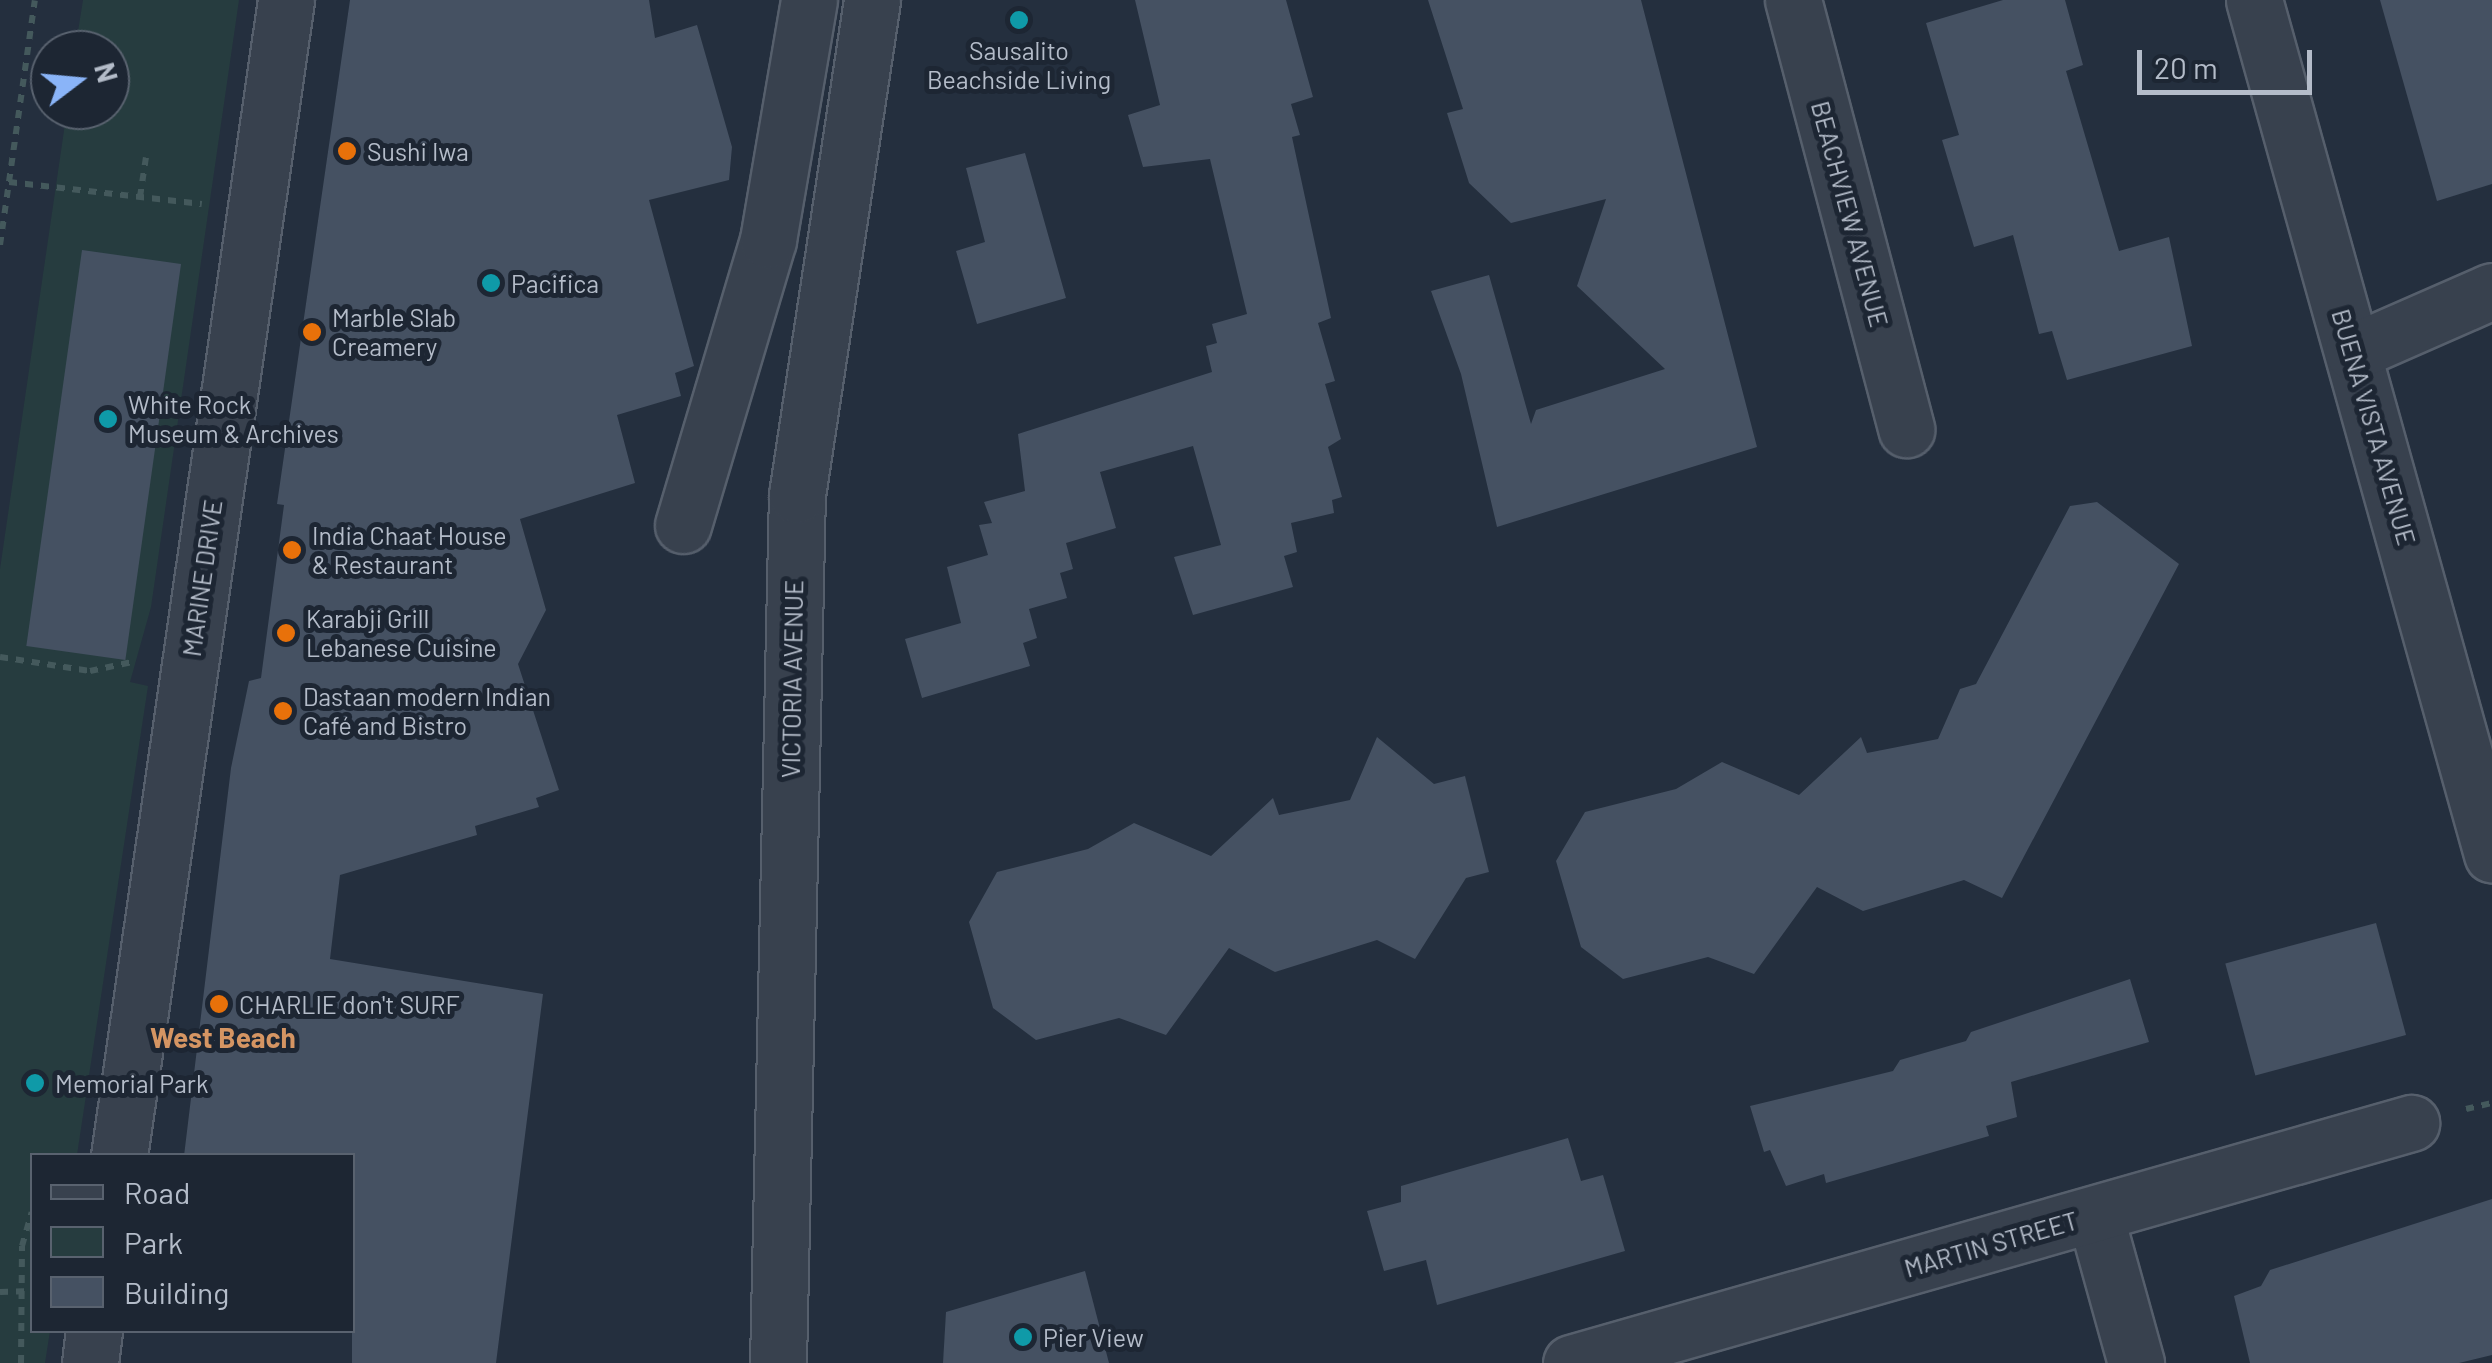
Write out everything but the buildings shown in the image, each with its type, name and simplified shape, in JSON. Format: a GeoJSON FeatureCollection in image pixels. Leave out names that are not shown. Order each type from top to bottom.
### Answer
{"type":"FeatureCollection","features":[{"type":"Feature","properties":{"kind":"street","name":"MARINE DRIVE"},"geometry":{"type":"LineString","coordinates":[[119,1153],[286,0]]}},
{"type":"Feature","properties":{"kind":"street"},"geometry":{"type":"LineString","coordinates":[[683,525],[768,240],[809,0]]}},
{"type":"Feature","properties":{"kind":"street","name":"VICTORIA AVENUE"},"geometry":{"type":"LineString","coordinates":[[778,1363],[797,495],[872,0]]}},
{"type":"Feature","properties":{"kind":"street","name":"BEACHVIEW AVENUE"},"geometry":{"type":"LineString","coordinates":[[1793,0],[1906,429]]}},
{"type":"Feature","properties":{"kind":"street","name":"BUENA VISTA AVENUE"},"geometry":{"type":"LineString","coordinates":[[2254,0],[2492,854]]}},
{"type":"Feature","properties":{"kind":"street"},"geometry":{"type":"LineString","coordinates":[[2353,352],[2492,292]]}},
{"type":"Feature","properties":{"kind":"street","name":"MARTIN STREET"},"geometry":{"type":"LineString","coordinates":[[1571,1363],[1713,1343],[2095,1215],[2411,1123]]}},
{"type":"Feature","properties":{"kind":"street"},"geometry":{"type":"LineString","coordinates":[[2095,1215],[2136,1363]]}},
{"type":"Feature","properties":{"kind":"street"},"geometry":{"type":"LineString","coordinates":[[90,1363],[94,1333]]}},
{"type":"Feature","properties":{"kind":"path"},"geometry":{"type":"LineString","coordinates":[[0,245],[36,0]]}},
{"type":"Feature","properties":{"kind":"path"},"geometry":{"type":"LineString","coordinates":[[140,196],[146,157]]}},
{"type":"Feature","properties":{"kind":"path"},"geometry":{"type":"LineString","coordinates":[[9,182],[224,206]]}},
{"type":"Feature","properties":{"kind":"path"},"geometry":{"type":"LineString","coordinates":[[203,219],[207,204]]}},
{"type":"Feature","properties":{"kind":"path"},"geometry":{"type":"LineString","coordinates":[[0,657],[90,671],[146,659]]}},
{"type":"Feature","properties":{"kind":"path"},"geometry":{"type":"LineString","coordinates":[[21,1363],[19,1292],[30,1224]]}},
{"type":"Feature","properties":{"kind":"path"},"geometry":{"type":"LineString","coordinates":[[0,1292],[30,1290]]}},
{"type":"Feature","properties":{"kind":"green space"},"geometry":{"type":"Polygon","coordinates":[[[83,0],[239,0],[151,607],[130,682],[148,686],[77,1153],[30,1153],[30,1333],[50,1333],[45,1363],[0,1363],[0,569],[64,130],[130,130],[130,30],[78,30],[83,0]]]}},
{"type":"Feature","properties":{"kind":"place","name":"Sausalito Beachside Living"},"geometry":{"type":"Point","coordinates":[1019,20]}},
{"type":"Feature","properties":{"kind":"place","name":"Sushi Iwa"},"geometry":{"type":"Point","coordinates":[347,151]}},
{"type":"Feature","properties":{"kind":"place","name":"Pacifica"},"geometry":{"type":"Point","coordinates":[491,283]}},
{"type":"Feature","properties":{"kind":"place","name":"Marble Slab Creamery"},"geometry":{"type":"Point","coordinates":[312,332]}},
{"type":"Feature","properties":{"kind":"place","name":"White Rock Museum & Archives"},"geometry":{"type":"Point","coordinates":[108,419]}},
{"type":"Feature","properties":{"kind":"place","name":"India Chaat House & Restaurant"},"geometry":{"type":"Point","coordinates":[292,550]}},
{"type":"Feature","properties":{"kind":"place","name":"Karabji Grill Lebanese Cuisine"},"geometry":{"type":"Point","coordinates":[286,633]}},
{"type":"Feature","properties":{"kind":"place","name":"Dastaan modern Indian Café and Bistro"},"geometry":{"type":"Point","coordinates":[283,711]}},
{"type":"Feature","properties":{"kind":"place","name":"CHARLIE don't SURF"},"geometry":{"type":"Point","coordinates":[219,1004]}},
{"type":"Feature","properties":{"kind":"place","name":"Memorial Park"},"geometry":{"type":"Point","coordinates":[35,1083]}},
{"type":"Feature","properties":{"kind":"place","name":"Pier View"},"geometry":{"type":"Point","coordinates":[1023,1337]}},
{"type":"Feature","properties":{"kind":"district","name":"West Beach"},"geometry":{"type":"Point","coordinates":[223,1037]}}]}
